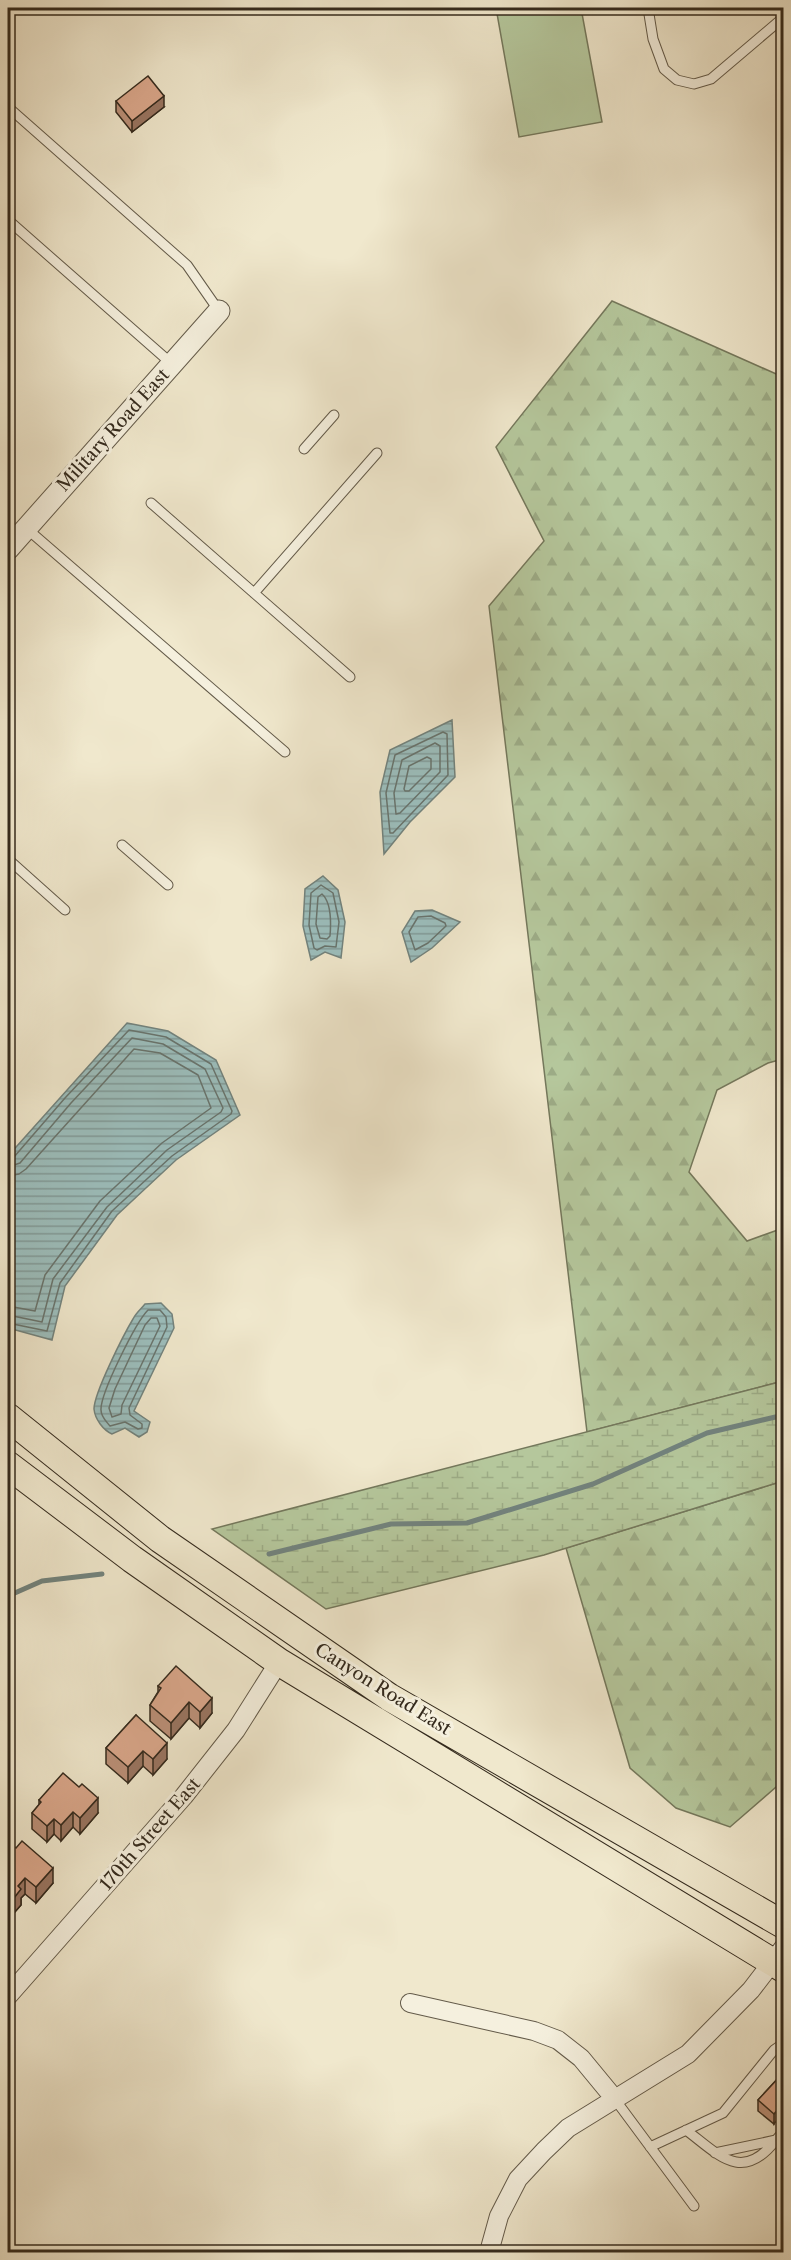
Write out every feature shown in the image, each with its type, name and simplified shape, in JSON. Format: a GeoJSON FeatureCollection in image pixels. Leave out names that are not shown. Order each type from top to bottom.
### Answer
{"type":"FeatureCollection","features":[{"type":"Feature","properties":{"kind":"main road","name":"Canyon Road East"},"geometry":{"type":"LineString","coordinates":[[8,1417],[160,1539],[389,1697],[783,1924]]}},
{"type":"Feature","properties":{"kind":"main road","name":"Canyon Road East"},"geometry":{"type":"LineString","coordinates":[[8,1465],[141,1565],[279,1662],[780,1960]]}},
{"type":"Feature","properties":{"kind":"main road"},"geometry":{"type":"LineString","coordinates":[[279,1662],[285,1657],[301,1656],[389,1697]]}},
{"type":"Feature","properties":{"kind":"street","name":"Military Road East"},"geometry":{"type":"LineString","coordinates":[[8,549],[219,311]]}},
{"type":"Feature","properties":{"kind":"street","name":"170th Street East"},"geometry":{"type":"LineString","coordinates":[[8,1996],[183,1796],[236,1730],[279,1662]]}},
{"type":"Feature","properties":{"kind":"street"},"geometry":{"type":"LineString","coordinates":[[489,2253],[499,2216],[518,2179],[568,2128],[688,2054],[780,1960]]}},
{"type":"Feature","properties":{"kind":"street"},"geometry":{"type":"LineString","coordinates":[[410,2002],[534,2031],[558,2040],[581,2058],[615,2098]]}},
{"type":"Feature","properties":{"kind":"lane"},"geometry":{"type":"LineString","coordinates":[[648,8],[653,39],[664,69],[677,80],[694,84],[711,79],[783,17]]}},
{"type":"Feature","properties":{"kind":"lane"},"geometry":{"type":"LineString","coordinates":[[8,107],[187,265],[219,311]]}},
{"type":"Feature","properties":{"kind":"lane"},"geometry":{"type":"LineString","coordinates":[[8,220],[172,364]]}},
{"type":"Feature","properties":{"kind":"lane"},"geometry":{"type":"LineString","coordinates":[[304,449],[334,415]]}},
{"type":"Feature","properties":{"kind":"lane"},"geometry":{"type":"LineString","coordinates":[[254,593],[377,453]]}},
{"type":"Feature","properties":{"kind":"lane"},"geometry":{"type":"LineString","coordinates":[[151,502],[350,677]]}},
{"type":"Feature","properties":{"kind":"lane"},"geometry":{"type":"LineString","coordinates":[[26,528],[285,752]]}},
{"type":"Feature","properties":{"kind":"lane"},"geometry":{"type":"LineString","coordinates":[[122,845],[168,885]]}},
{"type":"Feature","properties":{"kind":"lane"},"geometry":{"type":"LineString","coordinates":[[8,859],[65,910]]}},
{"type":"Feature","properties":{"kind":"lane"},"geometry":{"type":"LineString","coordinates":[[650,2147],[723,2113],[778,2046],[783,2043]]}},
{"type":"Feature","properties":{"kind":"lane"},"geometry":{"type":"LineString","coordinates":[[615,2098],[694,2206]]}},
{"type":"Feature","properties":{"kind":"lane"},"geometry":{"type":"LineString","coordinates":[[687,2130],[727,2161],[741,2163],[763,2154],[783,2131]]}},
{"type":"Feature","properties":{"kind":"lane"},"geometry":{"type":"LineString","coordinates":[[715,2152],[776,2140]]}},
{"type":"Feature","properties":{"kind":"green space"},"geometry":{"type":"Polygon","coordinates":[[[496,8],[581,8],[602,122],[519,137],[496,8]]]}},
{"type":"Feature","properties":{"kind":"green space"},"geometry":{"type":"Polygon","coordinates":[[[612,301],[783,377],[783,1059],[768,1063],[717,1090],[689,1172],[747,1241],[783,1228],[783,1381],[587,1432],[489,606],[544,541],[496,447],[612,301]]]}},
{"type":"Feature","properties":{"kind":"green space"},"geometry":{"type":"Polygon","coordinates":[[[783,1381],[783,1481],[544,1555],[326,1609],[212,1529],[783,1381]]]}},
{"type":"Feature","properties":{"kind":"green space"},"geometry":{"type":"Polygon","coordinates":[[[783,1481],[783,1781],[730,1827],[676,1808],[630,1768],[566,1548],[783,1481]]]}},
{"type":"Feature","properties":{"kind":"water"},"geometry":{"type":"Polygon","coordinates":[[[452,720],[455,777],[410,822],[384,854],[380,792],[390,750],[452,720]]]}},
{"type":"Feature","properties":{"kind":"water"},"geometry":{"type":"Polygon","coordinates":[[[323,876],[338,890],[345,922],[341,958],[325,952],[311,960],[303,926],[305,889],[323,876]]]}},
{"type":"Feature","properties":{"kind":"water"},"geometry":{"type":"Polygon","coordinates":[[[432,910],[460,922],[432,948],[411,962],[402,932],[415,911],[432,910]]]}},
{"type":"Feature","properties":{"kind":"water"},"geometry":{"type":"Polygon","coordinates":[[[127,1023],[168,1031],[216,1060],[240,1115],[176,1160],[117,1215],[65,1286],[52,1340],[8,1328],[8,1156],[127,1023]]]}},
{"type":"Feature","properties":{"kind":"water"},"geometry":{"type":"Polygon","coordinates":[[[161,1303],[172,1314],[174,1328],[134,1411],[150,1422],[147,1432],[139,1437],[125,1428],[112,1434],[103,1427],[95,1413],[95,1401],[99,1390],[136,1315],[145,1304],[161,1303]]]}},
{"type":"Feature","properties":{"kind":"building"},"geometry":{"type":"Polygon","coordinates":[[[148,76],[164,96],[132,121],[116,101],[148,76]]]}},
{"type":"Feature","properties":{"kind":"building"},"geometry":{"type":"Polygon","coordinates":[[[176,1666],[212,1698],[200,1712],[189,1702],[171,1723],[150,1705],[161,1688],[158,1686],[176,1666]]]}},
{"type":"Feature","properties":{"kind":"building"},"geometry":{"type":"Polygon","coordinates":[[[136,1715],[167,1743],[153,1759],[143,1751],[128,1767],[106,1748],[136,1715]]]}},
{"type":"Feature","properties":{"kind":"building"},"geometry":{"type":"Polygon","coordinates":[[[63,1773],[79,1787],[82,1784],[98,1798],[80,1818],[73,1812],[61,1825],[54,1819],[47,1826],[32,1813],[41,1802],[39,1800],[63,1773]]]}},
{"type":"Feature","properties":{"kind":"building"},"geometry":{"type":"Polygon","coordinates":[[[22,1841],[53,1868],[36,1887],[25,1878],[18,1886],[21,1889],[14,1898],[8,1892],[8,1848],[11,1844],[16,1848],[22,1841]]]}},
{"type":"Feature","properties":{"kind":"building"},"geometry":{"type":"Polygon","coordinates":[[[783,2073],[783,2103],[774,2114],[758,2100],[783,2073]]]}},
{"type":"Feature","properties":{"kind":"waterway"},"geometry":{"type":"LineString","coordinates":[[269,1554],[391,1524],[467,1523],[593,1484],[707,1433],[784,1415]]}},
{"type":"Feature","properties":{"kind":"waterway"},"geometry":{"type":"LineString","coordinates":[[8,1596],[42,1581],[102,1574]]}}]}
